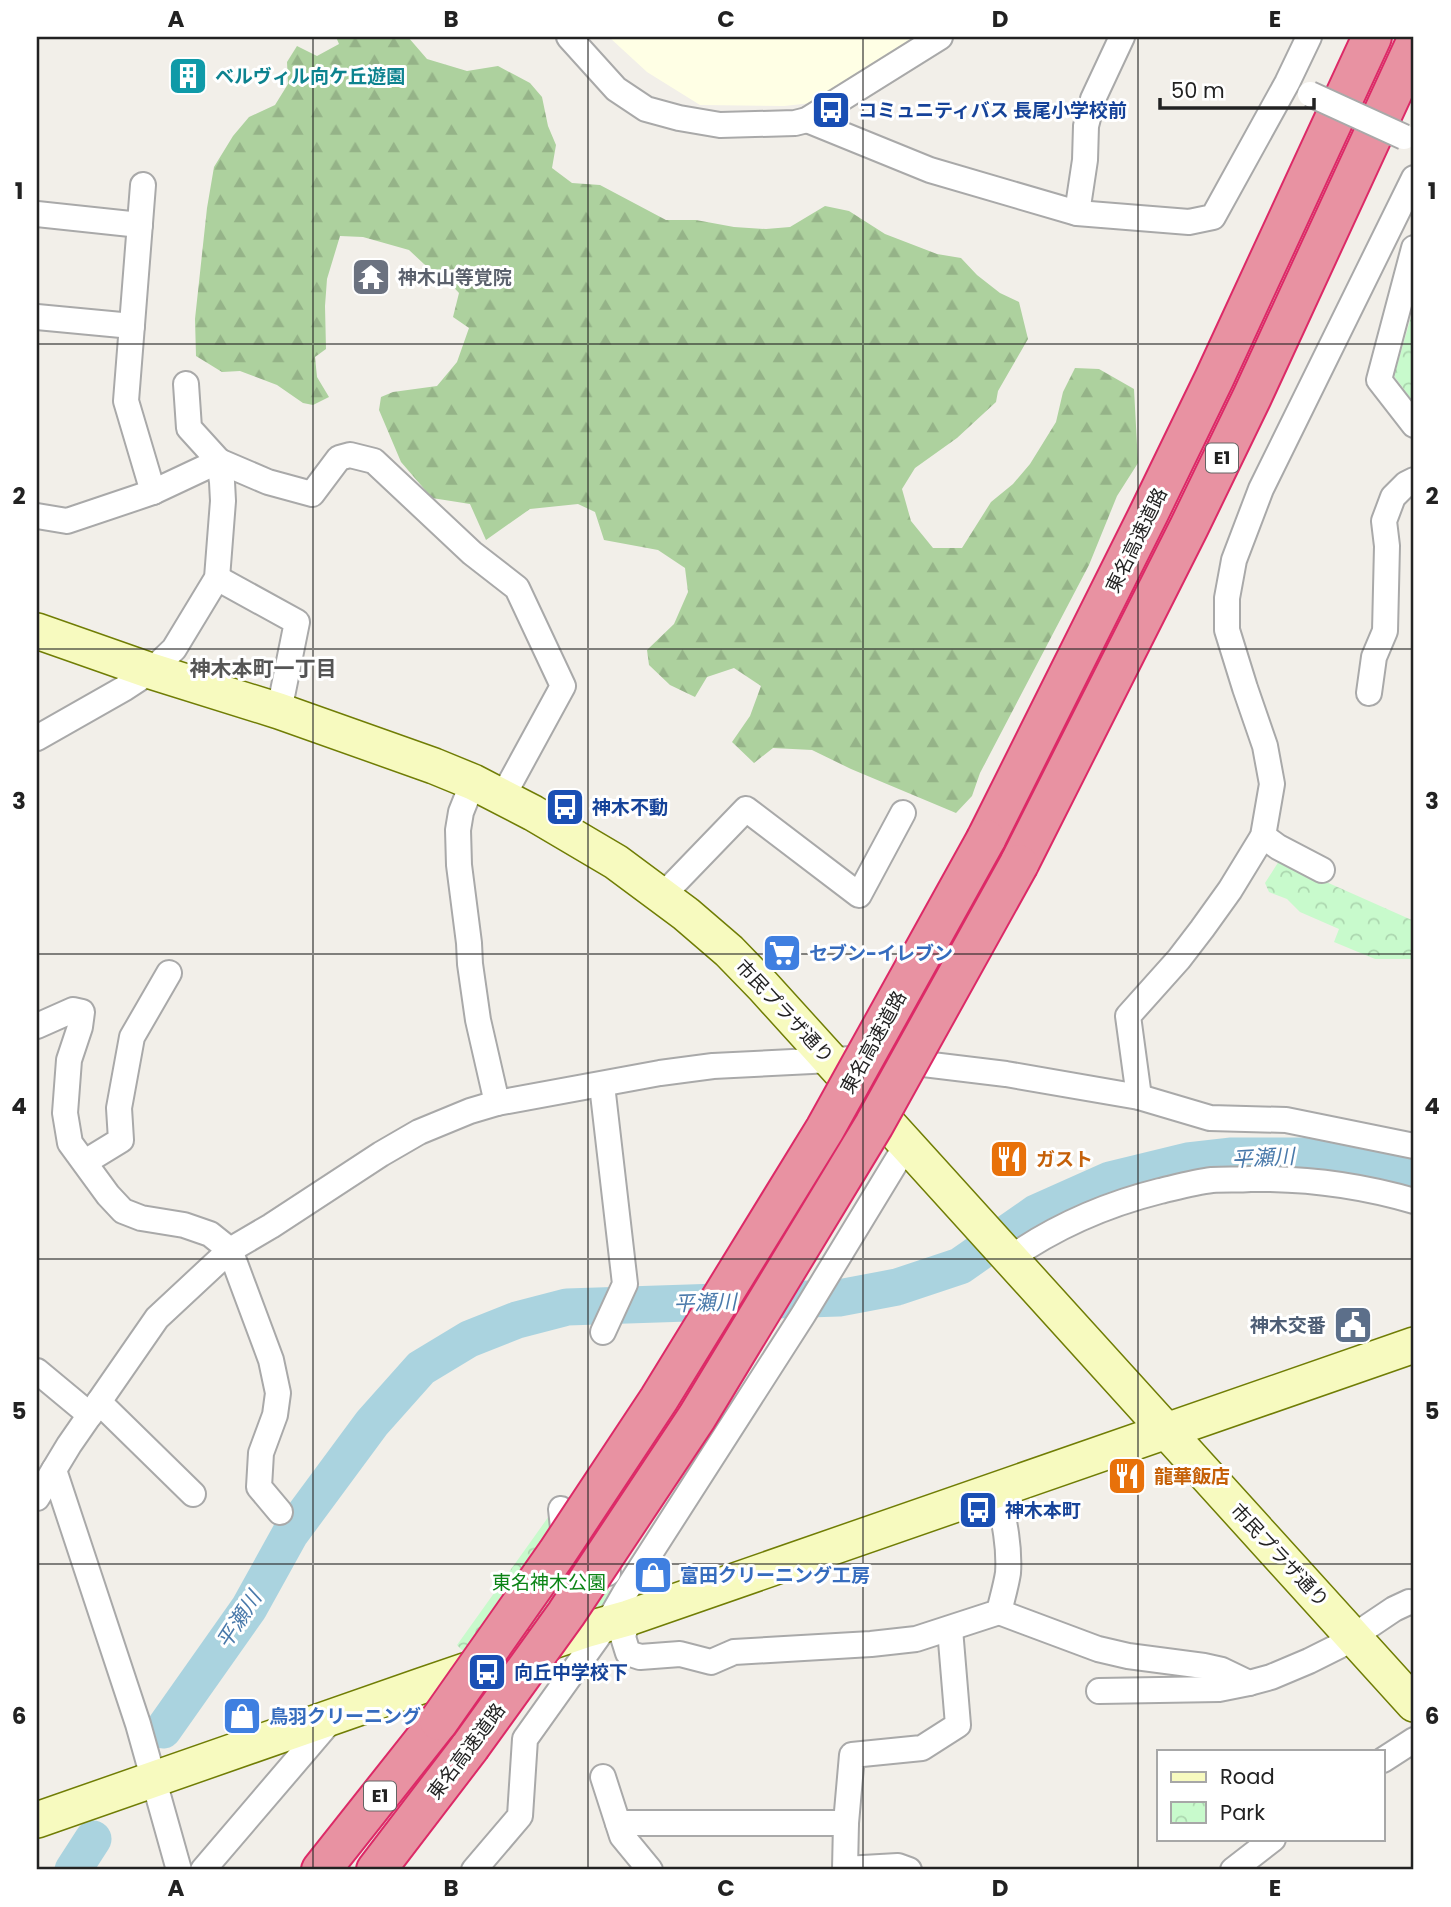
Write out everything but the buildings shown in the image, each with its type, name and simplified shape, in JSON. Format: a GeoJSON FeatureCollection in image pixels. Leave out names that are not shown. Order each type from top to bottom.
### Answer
{"type":"FeatureCollection","features":[{"type":"Feature","properties":{"kind":"highway","name":"東名高速道路"},"geometry":{"type":"LineString","coordinates":[[321,1870],[439,1721],[557,1553],[666,1387],[825,1129],[986,839],[1203,403],[1372,37]]}},
{"type":"Feature","properties":{"kind":"highway","name":"東名高速道路"},"geometry":{"type":"LineString","coordinates":[[376,1870],[470,1747],[566,1614],[697,1417],[874,1125],[1019,864],[1246,409],[1414,46]]}},
{"type":"Feature","properties":{"kind":"street"},"geometry":{"type":"LineString","coordinates":[[569,37],[616,89],[646,109],[720,125],[795,123],[807,120],[940,37]]}},
{"type":"Feature","properties":{"kind":"street"},"geometry":{"type":"LineString","coordinates":[[1077,213],[1085,160],[1086,126],[1093,99],[1122,37]]}},
{"type":"Feature","properties":{"kind":"street"},"geometry":{"type":"LineString","coordinates":[[807,120],[930,170],[1077,213],[1189,222],[1213,218],[1287,83],[1309,37]]}},
{"type":"Feature","properties":{"kind":"street"},"geometry":{"type":"LineString","coordinates":[[1287,83],[1409,139]]}},
{"type":"Feature","properties":{"kind":"street"},"geometry":{"type":"LineString","coordinates":[[1139,1097],[1128,1016],[1202,929],[1263,836],[1272,784],[1265,746],[1227,630],[1227,598],[1234,560],[1261,489],[1414,178]]}},
{"type":"Feature","properties":{"kind":"street"},"geometry":{"type":"LineString","coordinates":[[144,185],[126,401],[153,492]]}},
{"type":"Feature","properties":{"kind":"street"},"geometry":{"type":"LineString","coordinates":[[37,214],[140,225]]}},
{"type":"Feature","properties":{"kind":"street"},"geometry":{"type":"LineString","coordinates":[[1414,248],[1379,380],[1414,425]]}},
{"type":"Feature","properties":{"kind":"street"},"geometry":{"type":"LineString","coordinates":[[37,317],[132,326]]}},
{"type":"Feature","properties":{"kind":"street"},"geometry":{"type":"LineString","coordinates":[[186,384],[189,428],[219,461],[268,482],[312,494],[340,458],[350,455],[374,461],[472,553],[517,588],[563,686],[488,789],[461,812],[458,830],[459,865],[470,964],[478,1020],[497,1103]]}},
{"type":"Feature","properties":{"kind":"street"},"geometry":{"type":"LineString","coordinates":[[37,516],[67,521],[153,492],[219,461]]}},
{"type":"Feature","properties":{"kind":"street"},"geometry":{"type":"LineString","coordinates":[[37,738],[125,688],[151,671],[174,649],[217,578],[223,501],[219,461]]}},
{"type":"Feature","properties":{"kind":"street"},"geometry":{"type":"LineString","coordinates":[[1369,693],[1374,657],[1385,631],[1387,546],[1384,521],[1393,497],[1414,480]]}},
{"type":"Feature","properties":{"kind":"street"},"geometry":{"type":"LineString","coordinates":[[217,578],[296,622],[279,711]]}},
{"type":"Feature","properties":{"kind":"street","name":"市民プラザ通り"},"geometry":{"type":"LineString","coordinates":[[37,631],[151,671],[279,711],[434,766],[488,789],[605,856],[686,914],[729,951],[829,1059],[1414,1704]]}},
{"type":"Feature","properties":{"kind":"street"},"geometry":{"type":"LineString","coordinates":[[662,896],[746,808],[859,895],[903,813]]}},
{"type":"Feature","properties":{"kind":"street"},"geometry":{"type":"LineString","coordinates":[[1263,836],[1322,870]]}},
{"type":"Feature","properties":{"kind":"street"},"geometry":{"type":"LineString","coordinates":[[85,1162],[121,1140],[119,1108],[132,1037],[169,973]]}},
{"type":"Feature","properties":{"kind":"street"},"geometry":{"type":"LineString","coordinates":[[37,1026],[73,1010],[82,1012],[69,1060],[65,1113],[71,1143],[108,1195],[123,1211],[141,1218],[184,1225],[209,1234],[230,1250],[271,1360],[278,1393],[275,1415],[261,1453],[259,1487],[280,1512]]}},
{"type":"Feature","properties":{"kind":"street"},"geometry":{"type":"LineString","coordinates":[[37,1498],[157,1318],[230,1250],[419,1132],[497,1103],[713,1066],[829,1059],[907,1062],[1006,1074],[1139,1097],[1210,1118],[1286,1121],[1414,1146]]}},
{"type":"Feature","properties":{"kind":"street"},"geometry":{"type":"LineString","coordinates":[[602,1085],[625,1284],[606,1328]]}},
{"type":"Feature","properties":{"kind":"street"},"geometry":{"type":"LineString","coordinates":[[474,1870],[520,1816],[525,1739],[620,1611],[907,1144]]}},
{"type":"Feature","properties":{"kind":"street"},"geometry":{"type":"LineString","coordinates":[[1007,1257],[1084,1215],[1105,1207],[1213,1180],[1319,1181],[1368,1189],[1414,1201]]}},
{"type":"Feature","properties":{"kind":"street"},"geometry":{"type":"LineString","coordinates":[[37,1820],[522,1652],[620,1611],[997,1488],[1414,1345]]}},
{"type":"Feature","properties":{"kind":"street"},"geometry":{"type":"LineString","coordinates":[[37,1371],[95,1408],[192,1494]]}},
{"type":"Feature","properties":{"kind":"street"},"geometry":{"type":"LineString","coordinates":[[54,1470],[138,1724],[179,1870]]}},
{"type":"Feature","properties":{"kind":"street"},"geometry":{"type":"LineString","coordinates":[[997,1488],[1008,1554],[1007,1575],[999,1612]]}},
{"type":"Feature","properties":{"kind":"street"},"geometry":{"type":"LineString","coordinates":[[561,1508],[563,1528],[620,1611],[628,1653],[640,1657],[680,1654],[711,1662],[734,1652],[916,1639],[999,1612],[1098,1649],[1222,1670],[1250,1683]]}},
{"type":"Feature","properties":{"kind":"street"},"geometry":{"type":"LineString","coordinates":[[1099,1691],[1219,1689],[1250,1683],[1309,1661],[1339,1646],[1394,1609],[1409,1602],[1414,1603]]}},
{"type":"Feature","properties":{"kind":"street"},"geometry":{"type":"LineString","coordinates":[[909,1870],[898,1866],[845,1869],[852,1755],[922,1748],[958,1725],[950,1629]]}},
{"type":"Feature","properties":{"kind":"street"},"geometry":{"type":"LineString","coordinates":[[203,1870],[332,1718]]}},
{"type":"Feature","properties":{"kind":"street"},"geometry":{"type":"LineString","coordinates":[[1384,1759],[1414,1740]]}},
{"type":"Feature","properties":{"kind":"street"},"geometry":{"type":"LineString","coordinates":[[603,1777],[622,1836],[650,1870]]}},
{"type":"Feature","properties":{"kind":"street"},"geometry":{"type":"LineString","coordinates":[[618,1822],[846,1823]]}},
{"type":"Feature","properties":{"kind":"street"},"geometry":{"type":"LineString","coordinates":[[1233,1870],[1272,1840]]}},
{"type":"Feature","properties":{"kind":"shaded area"},"geometry":{"type":"Polygon","coordinates":[[[609,37],[924,37],[812,103],[784,106],[700,105],[647,72],[609,37]]]}},
{"type":"Feature","properties":{"kind":"green space"},"geometry":{"type":"Polygon","coordinates":[[[336,37],[408,37],[427,59],[467,71],[498,66],[530,83],[542,97],[548,126],[556,145],[552,168],[572,183],[600,185],[666,220],[696,220],[766,229],[790,227],[825,206],[849,211],[885,234],[937,254],[961,258],[1000,293],[1019,302],[1028,339],[998,391],[996,402],[957,438],[915,468],[902,489],[911,521],[933,548],[962,548],[991,502],[1013,484],[1030,464],[1056,422],[1063,392],[1075,368],[1099,369],[1134,389],[1138,463],[1117,496],[1089,565],[980,773],[972,796],[956,813],[812,750],[773,748],[754,763],[732,742],[750,716],[761,686],[734,668],[707,677],[695,697],[670,685],[649,665],[647,650],[674,624],[688,592],[685,568],[658,550],[604,540],[595,512],[578,504],[530,509],[486,540],[470,504],[432,498],[401,462],[379,410],[381,397],[393,392],[437,386],[457,362],[469,328],[453,317],[459,293],[445,278],[409,250],[363,237],[340,236],[327,279],[326,349],[315,357],[317,377],[329,397],[313,405],[303,403],[277,385],[240,371],[222,372],[196,356],[195,319],[214,167],[233,136],[249,117],[275,105],[288,84],[287,62],[297,46],[317,56],[339,44],[336,37]]]}},
{"type":"Feature","properties":{"kind":"green space"},"geometry":{"type":"Polygon","coordinates":[[[1414,306],[1414,403],[1394,376],[1414,306]]]}},
{"type":"Feature","properties":{"kind":"green space"},"geometry":{"type":"Polygon","coordinates":[[[1279,861],[1414,921],[1414,959],[1375,959],[1334,942],[1339,929],[1300,912],[1287,899],[1269,892],[1265,883],[1279,861]]]}},
{"type":"Feature","properties":{"kind":"green space","name":"東名神木公園"},"geometry":{"type":"Polygon","coordinates":[[[554,1509],[556,1532],[614,1596],[608,1603],[464,1652],[457,1645],[554,1509]]]}},
{"type":"Feature","properties":{"kind":"waterway","name":"平瀬川"},"geometry":{"type":"LineString","coordinates":[[163,1730],[249,1608],[290,1534],[372,1423],[421,1368],[469,1339],[517,1320],[567,1307],[839,1298],[897,1287],[960,1266],[1036,1213],[1110,1180],[1188,1161],[1232,1156],[1309,1156],[1378,1168],[1414,1178]]}},
{"type":"Feature","properties":{"kind":"waterway","name":"平瀬川"},"geometry":{"type":"LineString","coordinates":[[73,1870],[93,1839]]}},
{"type":"Feature","properties":{"kind":"place","name":"ベルヴィル向ケ丘遊園"},"geometry":{"type":"Point","coordinates":[188,76]}},
{"type":"Feature","properties":{"kind":"place","name":"コミュニティバス 長尾小学校前"},"geometry":{"type":"Point","coordinates":[831,110]}},
{"type":"Feature","properties":{"kind":"place","name":"神木山等覚院"},"geometry":{"type":"Point","coordinates":[371,277]}},
{"type":"Feature","properties":{"kind":"place","name":"神木不動"},"geometry":{"type":"Point","coordinates":[565,807]}},
{"type":"Feature","properties":{"kind":"place","name":"セブン-イレブン"},"geometry":{"type":"Point","coordinates":[782,953]}},
{"type":"Feature","properties":{"kind":"place","name":"ガスト"},"geometry":{"type":"Point","coordinates":[1009,1159]}},
{"type":"Feature","properties":{"kind":"place","name":"神木交番"},"geometry":{"type":"Point","coordinates":[1353,1325]}},
{"type":"Feature","properties":{"kind":"place","name":"龍華飯店"},"geometry":{"type":"Point","coordinates":[1127,1476]}},
{"type":"Feature","properties":{"kind":"place","name":"神木本町"},"geometry":{"type":"Point","coordinates":[978,1510]}},
{"type":"Feature","properties":{"kind":"place","name":"富田クリーニング工房"},"geometry":{"type":"Point","coordinates":[653,1575]}},
{"type":"Feature","properties":{"kind":"place","name":"向丘中学校下"},"geometry":{"type":"Point","coordinates":[487,1672]}},
{"type":"Feature","properties":{"kind":"place","name":"鳥羽クリーニング"},"geometry":{"type":"Point","coordinates":[242,1716]}},
{"type":"Feature","properties":{"kind":"district","name":"神木本町一丁目"},"geometry":{"type":"Point","coordinates":[263,669]}}]}
